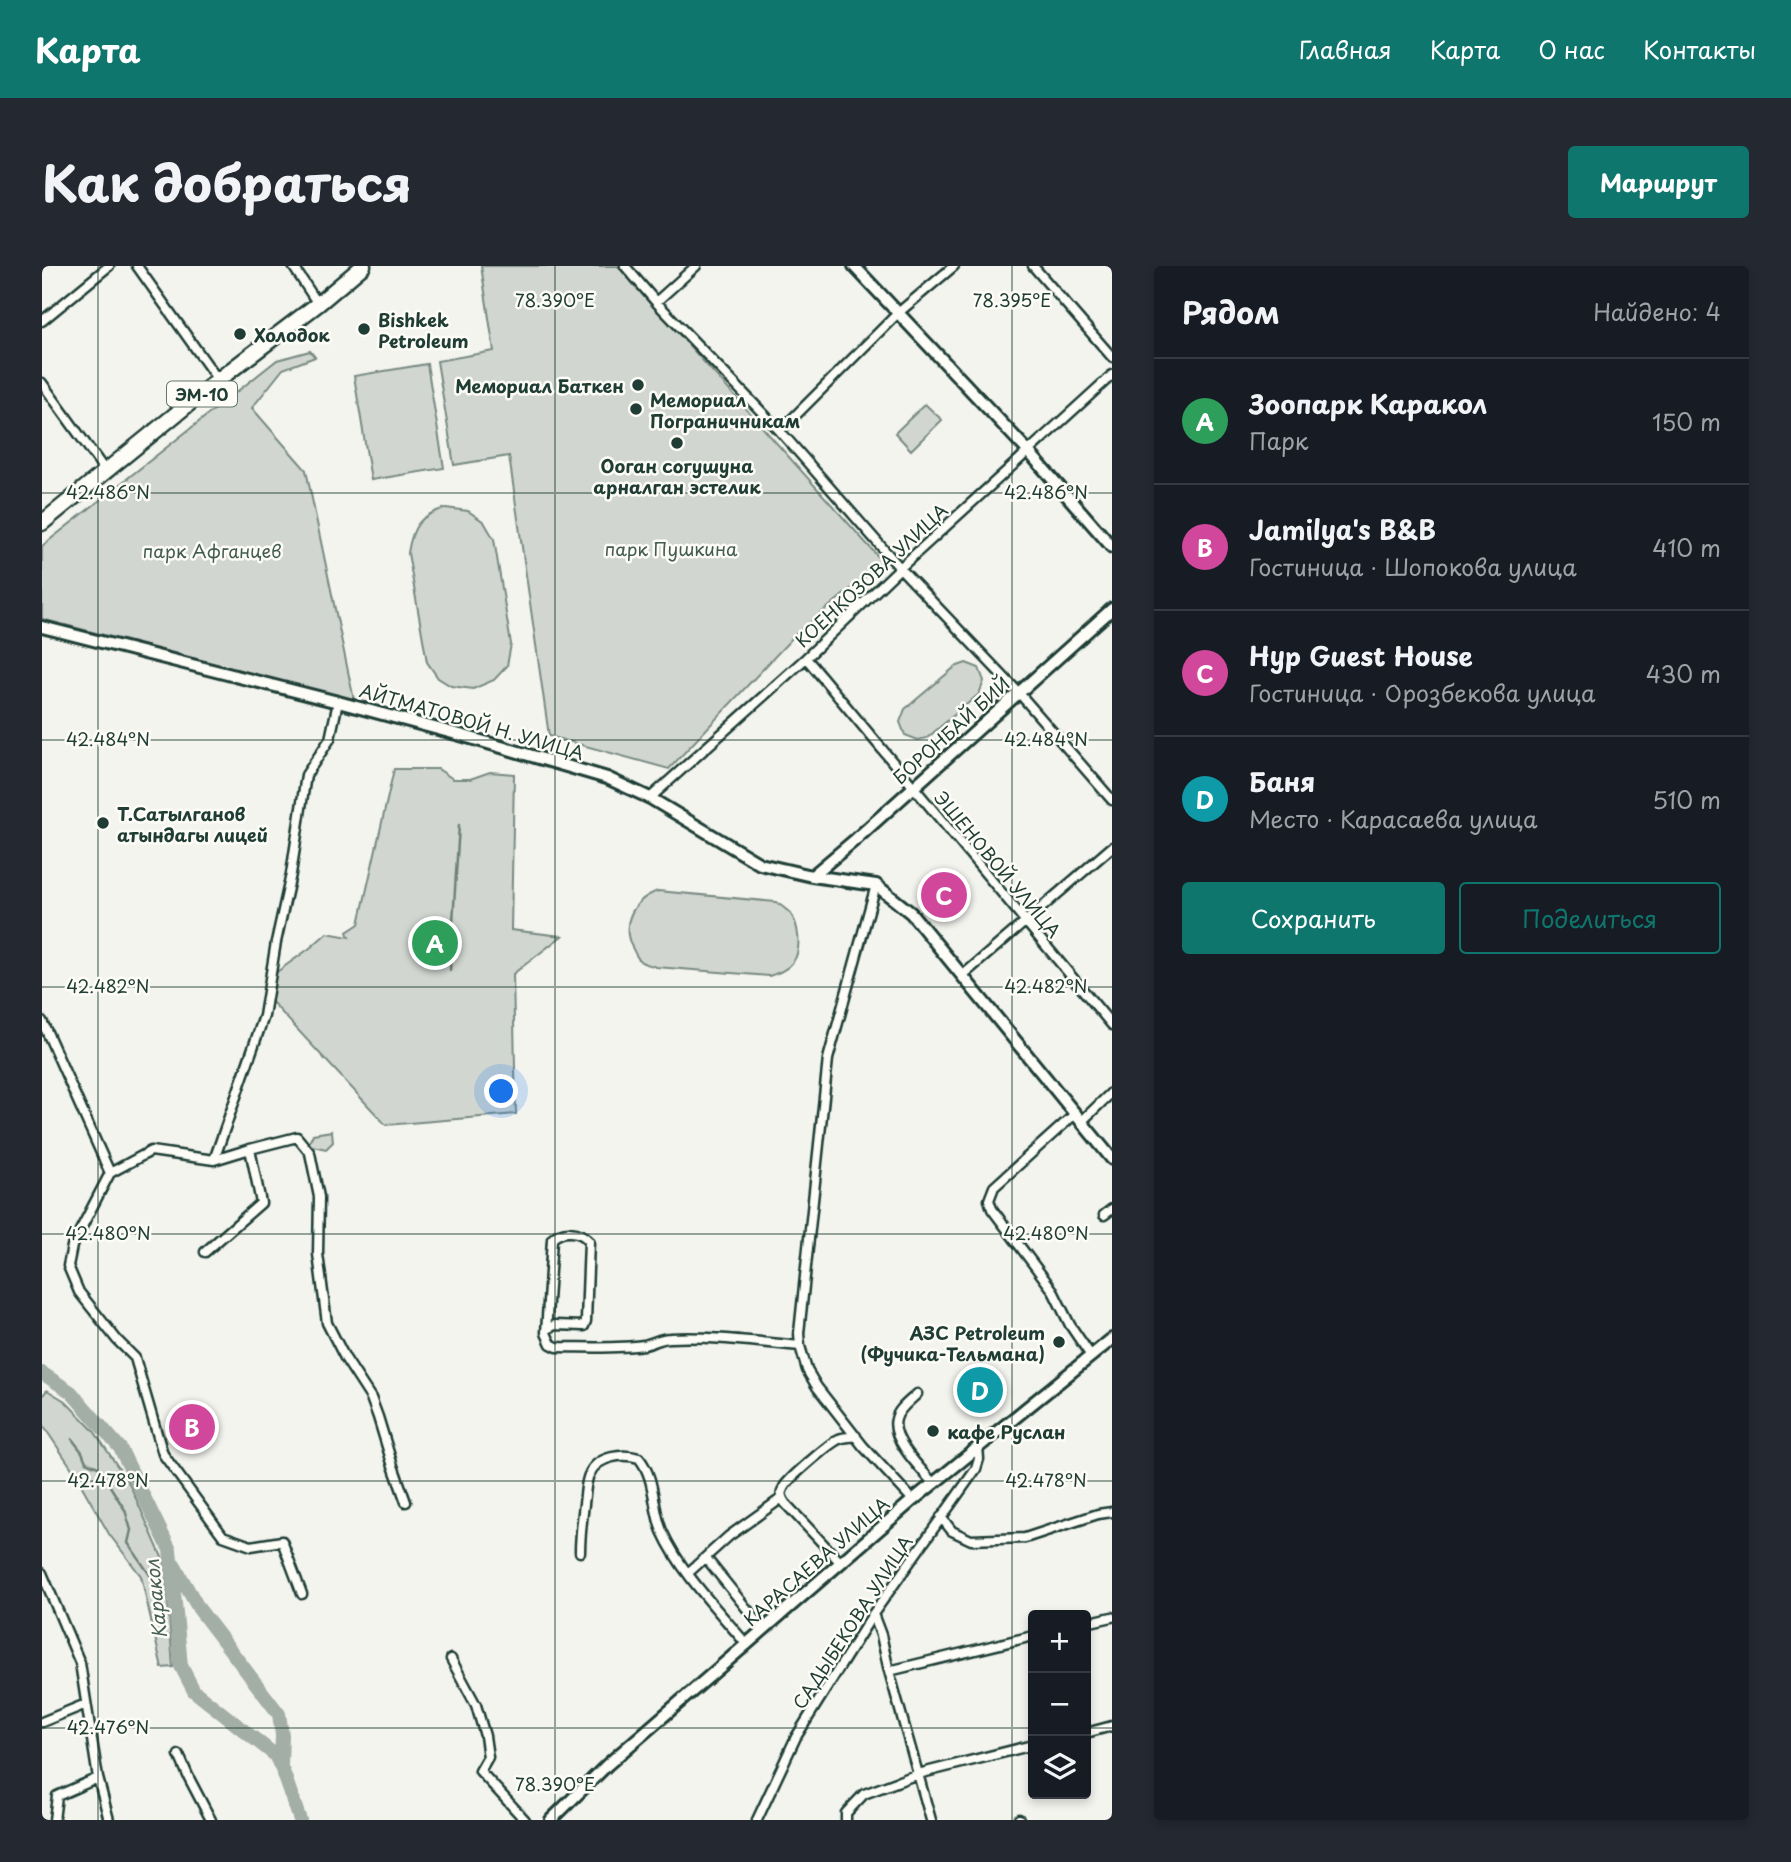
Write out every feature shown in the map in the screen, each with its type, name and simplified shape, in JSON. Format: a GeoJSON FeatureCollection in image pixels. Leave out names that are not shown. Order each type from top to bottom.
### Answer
{"type":"FeatureCollection","features":[{"type":"Feature","properties":{"kind":"highway","name":"ЭМ-10"},"geometry":{"type":"LineString","coordinates":[[42,523],[363,266]]}},
{"type":"Feature","properties":{"kind":"main road"},"geometry":{"type":"LineString","coordinates":[[854,266],[1028,451],[1112,547]]}},
{"type":"Feature","properties":{"kind":"main road","name":"БОРОНБАЙ БИЙ"},"geometry":{"type":"LineString","coordinates":[[812,876],[1112,610]]}},
{"type":"Feature","properties":{"kind":"main road","name":"АЙТМАТОВОЙ Н. УЛИЦА"},"geometry":{"type":"LineString","coordinates":[[42,627],[338,702],[607,778],[650,798],[760,863],[812,876],[876,885]]}},
{"type":"Feature","properties":{"kind":"main road"},"geometry":{"type":"LineString","coordinates":[[876,885],[911,913],[1112,1159]]}},
{"type":"Feature","properties":{"kind":"main road","name":"КАРАСАЕВА УЛИЦА"},"geometry":{"type":"LineString","coordinates":[[551,1820],[607,1765],[914,1500],[1112,1339]]}},
{"type":"Feature","properties":{"kind":"street"},"geometry":{"type":"LineString","coordinates":[[42,321],[108,266]]}},
{"type":"Feature","properties":{"kind":"street"},"geometry":{"type":"LineString","coordinates":[[137,266],[218,380]]}},
{"type":"Feature","properties":{"kind":"street"},"geometry":{"type":"LineString","coordinates":[[293,266],[318,304]]}},
{"type":"Feature","properties":{"kind":"street"},"geometry":{"type":"LineString","coordinates":[[625,266],[780,431],[900,568],[1019,693],[1112,800]]}},
{"type":"Feature","properties":{"kind":"street"},"geometry":{"type":"LineString","coordinates":[[656,302],[696,266]]}},
{"type":"Feature","properties":{"kind":"street"},"geometry":{"type":"LineString","coordinates":[[780,431],[898,313],[954,266]]}},
{"type":"Feature","properties":{"kind":"street"},"geometry":{"type":"LineString","coordinates":[[1033,266],[1112,357]]}},
{"type":"Feature","properties":{"kind":"street","name":"КОЕНКОЗОВА УЛИЦА"},"geometry":{"type":"LineString","coordinates":[[650,798],[1112,375]]}},
{"type":"Feature","properties":{"kind":"street"},"geometry":{"type":"LineString","coordinates":[[42,383],[106,472]]}},
{"type":"Feature","properties":{"kind":"street","name":"ЭШЕНОВОЙ УЛИЦА"},"geometry":{"type":"LineString","coordinates":[[806,658],[1112,1025]]}},
{"type":"Feature","properties":{"kind":"street"},"geometry":{"type":"LineString","coordinates":[[214,1160],[264,1016],[291,874],[306,775],[330,739],[338,702]]}},
{"type":"Feature","properties":{"kind":"street"},"geometry":{"type":"LineString","coordinates":[[962,976],[1112,847]]}},
{"type":"Feature","properties":{"kind":"street"},"geometry":{"type":"LineString","coordinates":[[876,885],[828,1059],[800,1322],[800,1346],[807,1370],[817,1387],[856,1436],[914,1500]]}},
{"type":"Feature","properties":{"kind":"street"},"geometry":{"type":"LineString","coordinates":[[42,1021],[110,1173]]}},
{"type":"Feature","properties":{"kind":"street"},"geometry":{"type":"LineString","coordinates":[[1091,1356],[1070,1325],[1052,1289],[992,1209],[989,1200],[994,1187],[1112,1092]]}},
{"type":"Feature","properties":{"kind":"street"},"geometry":{"type":"LineString","coordinates":[[302,1594],[282,1541],[251,1546],[223,1536],[163,1454],[135,1358],[79,1292],[68,1266],[72,1246],[110,1173],[151,1151],[214,1160],[297,1137],[310,1153],[319,1197],[318,1254],[327,1323],[345,1359],[371,1398],[406,1502]]}},
{"type":"Feature","properties":{"kind":"street"},"geometry":{"type":"LineString","coordinates":[[205,1252],[261,1203],[250,1149]]}},
{"type":"Feature","properties":{"kind":"street"},"geometry":{"type":"LineString","coordinates":[[1104,1215],[1112,1209]]}},
{"type":"Feature","properties":{"kind":"street"},"geometry":{"type":"LineString","coordinates":[[547,1329],[555,1325],[585,1325],[589,1241],[580,1234],[560,1233],[552,1239],[547,1329],[551,1344],[557,1347],[643,1345],[667,1338],[800,1346]]}},
{"type":"Feature","properties":{"kind":"street"},"geometry":{"type":"LineString","coordinates":[[917,1394],[902,1409],[896,1418],[895,1426],[908,1454],[933,1484]]}},
{"type":"Feature","properties":{"kind":"street"},"geometry":{"type":"LineString","coordinates":[[841,1563],[782,1498],[783,1488],[829,1446],[838,1440],[856,1436]]}},
{"type":"Feature","properties":{"kind":"street","name":"САДЫБЕКОВА УЛИЦА"},"geometry":{"type":"LineString","coordinates":[[757,1820],[796,1737],[873,1614],[976,1469],[978,1447]]}},
{"type":"Feature","properties":{"kind":"street"},"geometry":{"type":"LineString","coordinates":[[580,1552],[588,1476],[594,1467],[608,1458],[619,1455],[639,1458],[650,1478],[661,1527],[669,1545],[688,1573],[747,1645]]}},
{"type":"Feature","properties":{"kind":"street"},"geometry":{"type":"LineString","coordinates":[[688,1573],[729,1536],[782,1498]]}},
{"type":"Feature","properties":{"kind":"street"},"geometry":{"type":"LineString","coordinates":[[942,1517],[952,1531],[971,1540],[1025,1538],[1112,1512]]}},
{"type":"Feature","properties":{"kind":"street"},"geometry":{"type":"LineString","coordinates":[[706,1558],[764,1630]]}},
{"type":"Feature","properties":{"kind":"street"},"geometry":{"type":"LineString","coordinates":[[42,1573],[80,1663],[98,1778],[109,1820]]}},
{"type":"Feature","properties":{"kind":"street"},"geometry":{"type":"LineString","coordinates":[[873,1614],[931,1820]]}},
{"type":"Feature","properties":{"kind":"street"},"geometry":{"type":"LineString","coordinates":[[1091,1622],[1112,1617]]}},
{"type":"Feature","properties":{"kind":"street"},"geometry":{"type":"LineString","coordinates":[[889,1671],[1028,1637]]}},
{"type":"Feature","properties":{"kind":"street"},"geometry":{"type":"LineString","coordinates":[[451,1659],[476,1705],[485,1736],[488,1758],[480,1771],[525,1820]]}},
{"type":"Feature","properties":{"kind":"street"},"geometry":{"type":"LineString","coordinates":[[42,1722],[86,1704]]}},
{"type":"Feature","properties":{"kind":"street"},"geometry":{"type":"LineString","coordinates":[[1091,1732],[1112,1726]]}},
{"type":"Feature","properties":{"kind":"street"},"geometry":{"type":"LineString","coordinates":[[846,1820],[846,1813],[864,1794],[918,1773],[1028,1746]]}},
{"type":"Feature","properties":{"kind":"street"},"geometry":{"type":"LineString","coordinates":[[180,1755],[211,1820]]}},
{"type":"Feature","properties":{"kind":"street"},"geometry":{"type":"LineString","coordinates":[[54,1820],[57,1796],[98,1778]]}},
{"type":"Feature","properties":{"kind":"green space","name":"парк Пушкина"},"geometry":{"type":"Polygon","coordinates":[[[481,266],[618,266],[883,562],[795,635],[669,769],[549,736],[509,456],[454,465],[437,361],[494,351],[481,266]]]}},
{"type":"Feature","properties":{"kind":"green space","name":"парк Афганцев"},"geometry":{"type":"Polygon","coordinates":[[[310,351],[315,357],[283,369],[252,408],[306,470],[354,700],[42,619],[42,546],[277,360],[310,351]]]}},
{"type":"Feature","properties":{"kind":"green space"},"geometry":{"type":"Polygon","coordinates":[[[427,364],[444,468],[371,480],[354,376],[427,364]]]}},
{"type":"Feature","properties":{"kind":"green space"},"geometry":{"type":"Polygon","coordinates":[[[925,404],[942,420],[911,450],[895,433],[925,404]]]}},
{"type":"Feature","properties":{"kind":"green space"},"geometry":{"type":"Polygon","coordinates":[[[446,508],[468,511],[484,522],[494,539],[511,644],[507,666],[494,680],[473,689],[451,686],[438,678],[427,662],[408,553],[418,523],[429,514],[446,508]]]}},
{"type":"Feature","properties":{"kind":"green space"},"geometry":{"type":"Polygon","coordinates":[[[966,663],[979,668],[984,681],[979,694],[927,738],[918,740],[905,735],[900,722],[905,709],[955,667],[966,663]]]}},
{"type":"Feature","properties":{"kind":"green space"},"geometry":{"type":"Polygon","coordinates":[[[394,769],[438,769],[453,779],[470,779],[490,772],[514,774],[511,930],[562,936],[513,974],[516,1114],[386,1125],[271,1001],[274,974],[327,933],[349,937],[347,932],[359,924],[394,769]]]}},
{"type":"Feature","properties":{"kind":"green space"},"geometry":{"type":"Polygon","coordinates":[[[658,891],[776,902],[790,913],[796,924],[796,957],[788,967],[769,976],[656,967],[643,963],[630,942],[628,923],[635,907],[658,891]]]}},
{"type":"Feature","properties":{"kind":"green space"},"geometry":{"type":"Polygon","coordinates":[[[332,1131],[333,1142],[326,1149],[308,1145],[313,1134],[332,1131]]]}},
{"type":"Feature","properties":{"kind":"green space"},"geometry":{"type":"Polygon","coordinates":[[[47,1390],[65,1401],[94,1431],[130,1485],[165,1564],[173,1667],[162,1668],[141,1576],[109,1534],[71,1467],[42,1424],[42,1396],[47,1390]]]}},
{"type":"Feature","properties":{"kind":"waterway"},"geometry":{"type":"LineString","coordinates":[[450,970],[459,825]]}},
{"type":"Feature","properties":{"kind":"waterway","name":"Каракол"},"geometry":{"type":"LineString","coordinates":[[42,1373],[71,1392],[120,1448],[170,1550],[181,1666],[194,1691],[275,1755],[300,1820]]}},
{"type":"Feature","properties":{"kind":"waterway"},"geometry":{"type":"LineString","coordinates":[[72,1439],[86,1462],[98,1467],[125,1510],[131,1530],[128,1543],[152,1578],[153,1598]]}},
{"type":"Feature","properties":{"kind":"waterway"},"geometry":{"type":"LineString","coordinates":[[174,1565],[199,1609],[279,1714],[282,1735],[281,1766]]}},
{"type":"Feature","properties":{"kind":"place","name":"Bishkek Petroleum"},"geometry":{"type":"Point","coordinates":[364,329]}},
{"type":"Feature","properties":{"kind":"place","name":"Холодок"},"geometry":{"type":"Point","coordinates":[240,334]}},
{"type":"Feature","properties":{"kind":"place","name":"Мемориал Баткен"},"geometry":{"type":"Point","coordinates":[638,385]}},
{"type":"Feature","properties":{"kind":"place","name":"Мемориал Пограничникам"},"geometry":{"type":"Point","coordinates":[636,409]}},
{"type":"Feature","properties":{"kind":"place","name":"Ооган согушуна арналган эстелик"},"geometry":{"type":"Point","coordinates":[677,443]}},
{"type":"Feature","properties":{"kind":"place","name":"Т.Сатылганов атындагы лицей"},"geometry":{"type":"Point","coordinates":[103,823]}},
{"type":"Feature","properties":{"kind":"place","name":"Нур Guest House"},"geometry":{"type":"Point","coordinates":[944,895]}},
{"type":"Feature","properties":{"kind":"place","name":"Зоопарк Каракол"},"geometry":{"type":"Point","coordinates":[435,943]}},
{"type":"Feature","properties":{"kind":"place","name":"АЗС Petroleum (Фучика-Тельмана)"},"geometry":{"type":"Point","coordinates":[1059,1342]}},
{"type":"Feature","properties":{"kind":"place","name":"Баня"},"geometry":{"type":"Point","coordinates":[980,1390]}},
{"type":"Feature","properties":{"kind":"place","name":"Jamilya's B&B"},"geometry":{"type":"Point","coordinates":[192,1427]}},
{"type":"Feature","properties":{"kind":"place","name":"кафе Руслан"},"geometry":{"type":"Point","coordinates":[933,1431]}}]}
